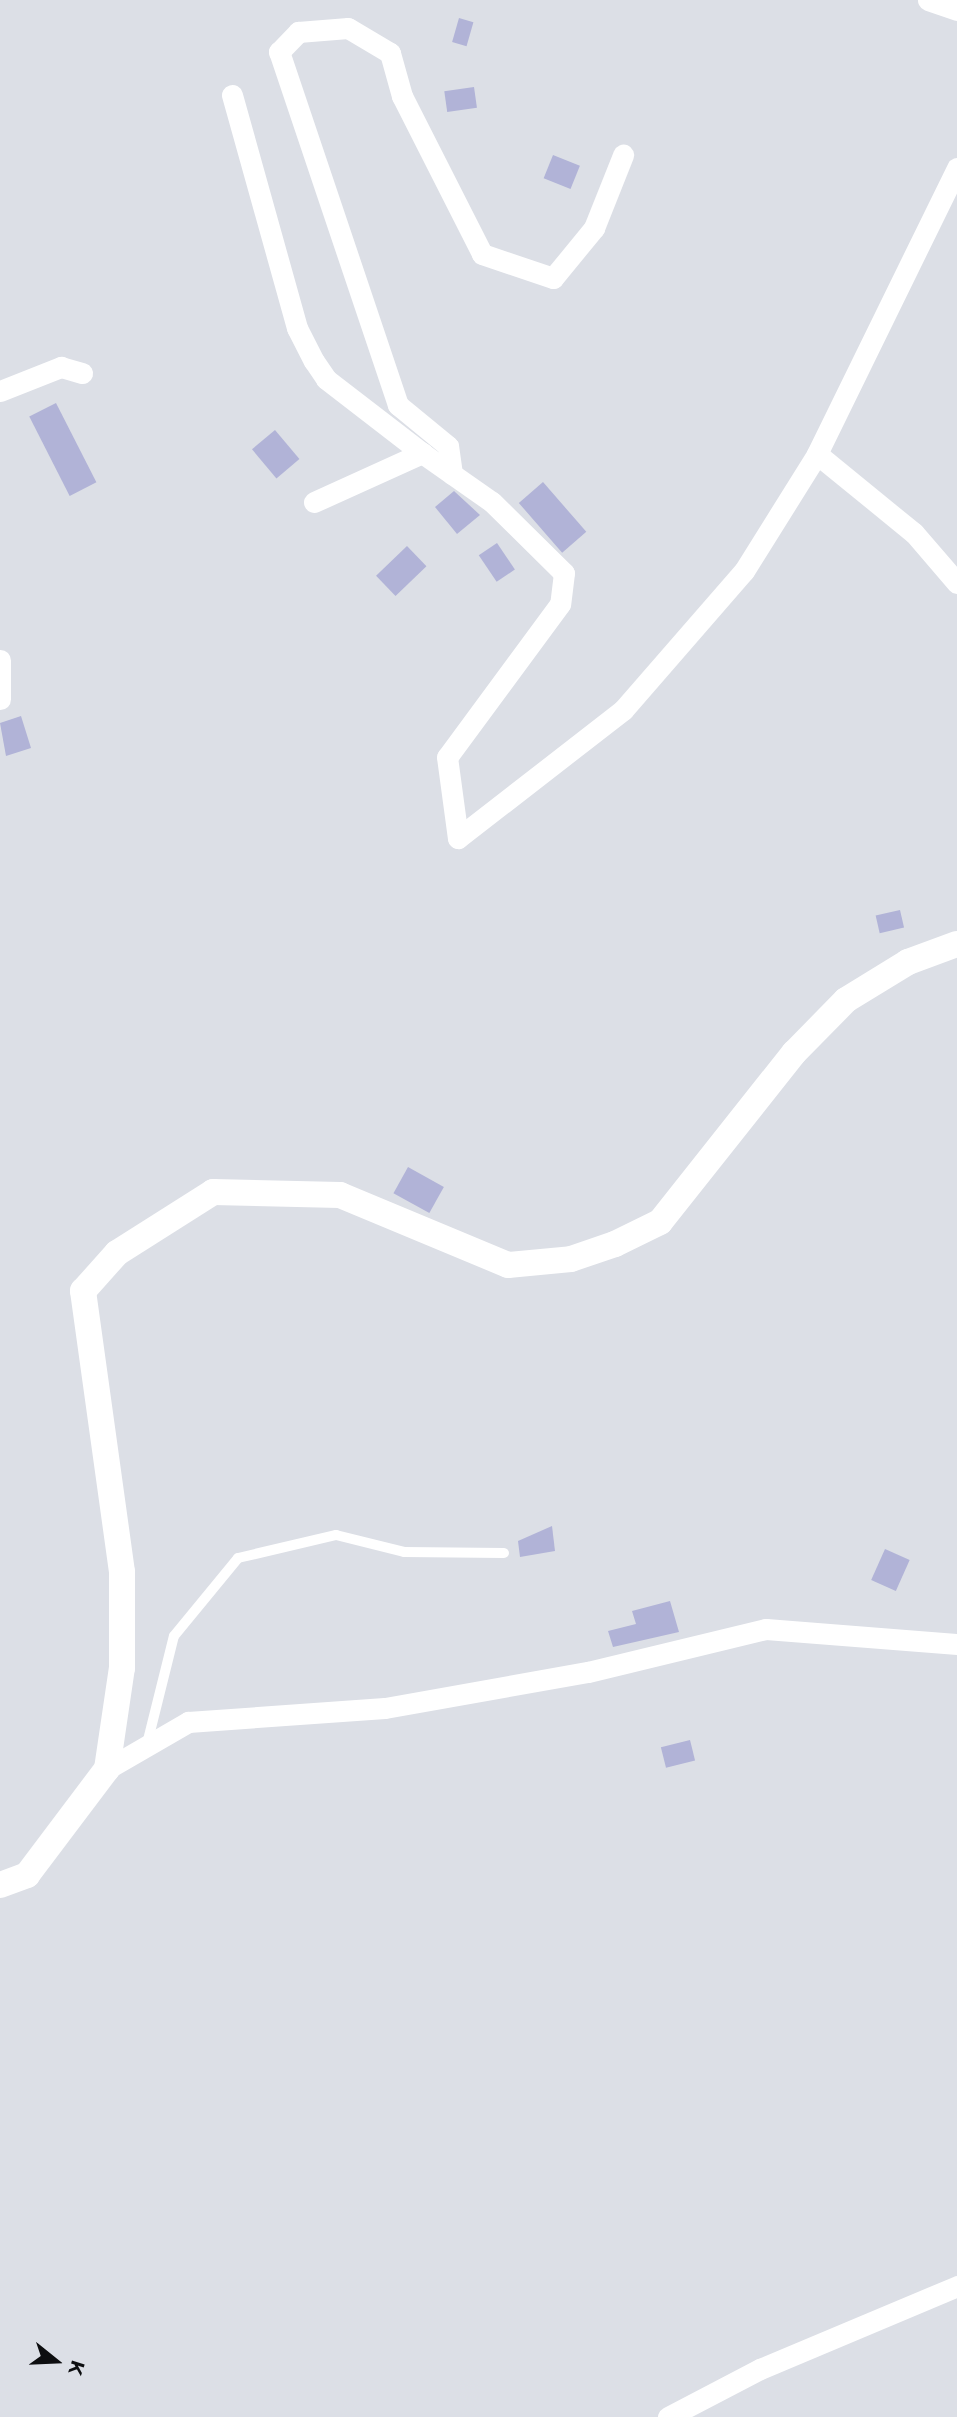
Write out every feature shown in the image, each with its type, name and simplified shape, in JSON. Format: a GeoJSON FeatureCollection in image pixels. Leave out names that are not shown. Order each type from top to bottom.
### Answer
{"type":"FeatureCollection","features":[{"type":"Feature","properties":{"kind":"street"},"geometry":{"type":"LineString","coordinates":[[928,0],[957,10]]}},
{"type":"Feature","properties":{"kind":"street"},"geometry":{"type":"LineString","coordinates":[[452,474],[448,446],[398,405],[279,52],[298,32],[348,28],[390,54],[402,96],[482,254],[553,278],[594,228],[623,155]]}},
{"type":"Feature","properties":{"kind":"street"},"geometry":{"type":"LineString","coordinates":[[232,95],[297,328],[326,379],[422,453],[492,502],[564,573],[560,604],[447,757],[458,838],[623,710],[744,571],[817,454],[957,168]]}},
{"type":"Feature","properties":{"kind":"street"},"geometry":{"type":"LineString","coordinates":[[0,391],[61,367],[82,373]]}},
{"type":"Feature","properties":{"kind":"street"},"geometry":{"type":"LineString","coordinates":[[314,502],[422,453]]}},
{"type":"Feature","properties":{"kind":"street"},"geometry":{"type":"LineString","coordinates":[[817,454],[914,533],[957,583]]}},
{"type":"Feature","properties":{"kind":"street"},"geometry":{"type":"LineString","coordinates":[[0,660],[0,699]]}},
{"type":"Feature","properties":{"kind":"street"},"geometry":{"type":"LineString","coordinates":[[107,1769],[122,1668],[122,1572],[83,1291],[117,1253],[213,1192],[340,1195],[508,1265],[571,1259],[615,1244],[660,1222],[794,1053],[846,1000],[908,962],[957,944]]}},
{"type":"Feature","properties":{"kind":"street"},"geometry":{"type":"LineString","coordinates":[[0,1885],[27,1875],[107,1769],[188,1722],[385,1707],[588,1672],[766,1629],[957,1644]]}},
{"type":"Feature","properties":{"kind":"street"},"geometry":{"type":"LineString","coordinates":[[668,2417],[760,2369],[957,2286]]}},
{"type":"Feature","properties":{"kind":"lane"},"geometry":{"type":"LineString","coordinates":[[146,1747],[174,1636],[238,1558],[336,1535],[404,1552],[504,1553]]}},
{"type":"Feature","properties":{"kind":"building"},"geometry":{"type":"Polygon","coordinates":[[[459,18],[473,22],[467,46],[452,42],[459,18]]]}},
{"type":"Feature","properties":{"kind":"building"},"geometry":{"type":"Polygon","coordinates":[[[474,87],[477,108],[447,112],[444,91],[474,87]]]}},
{"type":"Feature","properties":{"kind":"building"},"geometry":{"type":"Polygon","coordinates":[[[553,155],[580,166],[571,189],[544,178],[553,155]]]}},
{"type":"Feature","properties":{"kind":"building"},"geometry":{"type":"Polygon","coordinates":[[[56,403],[96,482],[70,496],[29,417],[56,403]]]}},
{"type":"Feature","properties":{"kind":"building"},"geometry":{"type":"Polygon","coordinates":[[[275,430],[299,459],[276,478],[252,449],[275,430]]]}},
{"type":"Feature","properties":{"kind":"building"},"geometry":{"type":"Polygon","coordinates":[[[543,482],[586,532],[562,553],[519,503],[543,482]]]}},
{"type":"Feature","properties":{"kind":"building"},"geometry":{"type":"Polygon","coordinates":[[[454,491],[480,515],[457,534],[435,507],[454,491]]]}},
{"type":"Feature","properties":{"kind":"building"},"geometry":{"type":"Polygon","coordinates":[[[497,543],[515,570],[497,582],[479,555],[497,543]]]}},
{"type":"Feature","properties":{"kind":"building"},"geometry":{"type":"Polygon","coordinates":[[[407,546],[426,566],[396,596],[376,576],[407,546]]]}},
{"type":"Feature","properties":{"kind":"building"},"geometry":{"type":"Polygon","coordinates":[[[21,716],[31,748],[6,756],[0,723],[21,716]]]}},
{"type":"Feature","properties":{"kind":"building"},"geometry":{"type":"Polygon","coordinates":[[[900,910],[904,928],[880,933],[876,916],[900,910]]]}},
{"type":"Feature","properties":{"kind":"building"},"geometry":{"type":"Polygon","coordinates":[[[408,1167],[444,1187],[429,1213],[393,1193],[408,1167]]]}},
{"type":"Feature","properties":{"kind":"building"},"geometry":{"type":"Polygon","coordinates":[[[552,1526],[555,1551],[520,1557],[518,1541],[552,1526]]]}},
{"type":"Feature","properties":{"kind":"building"},"geometry":{"type":"Polygon","coordinates":[[[885,1549],[910,1560],[896,1591],[871,1580],[885,1549]]]}},
{"type":"Feature","properties":{"kind":"building"},"geometry":{"type":"Polygon","coordinates":[[[670,1601],[679,1632],[613,1647],[608,1631],[636,1624],[632,1611],[670,1601]]]}},
{"type":"Feature","properties":{"kind":"building"},"geometry":{"type":"Polygon","coordinates":[[[690,1740],[695,1760],[666,1768],[661,1747],[690,1740]]]}}]}
